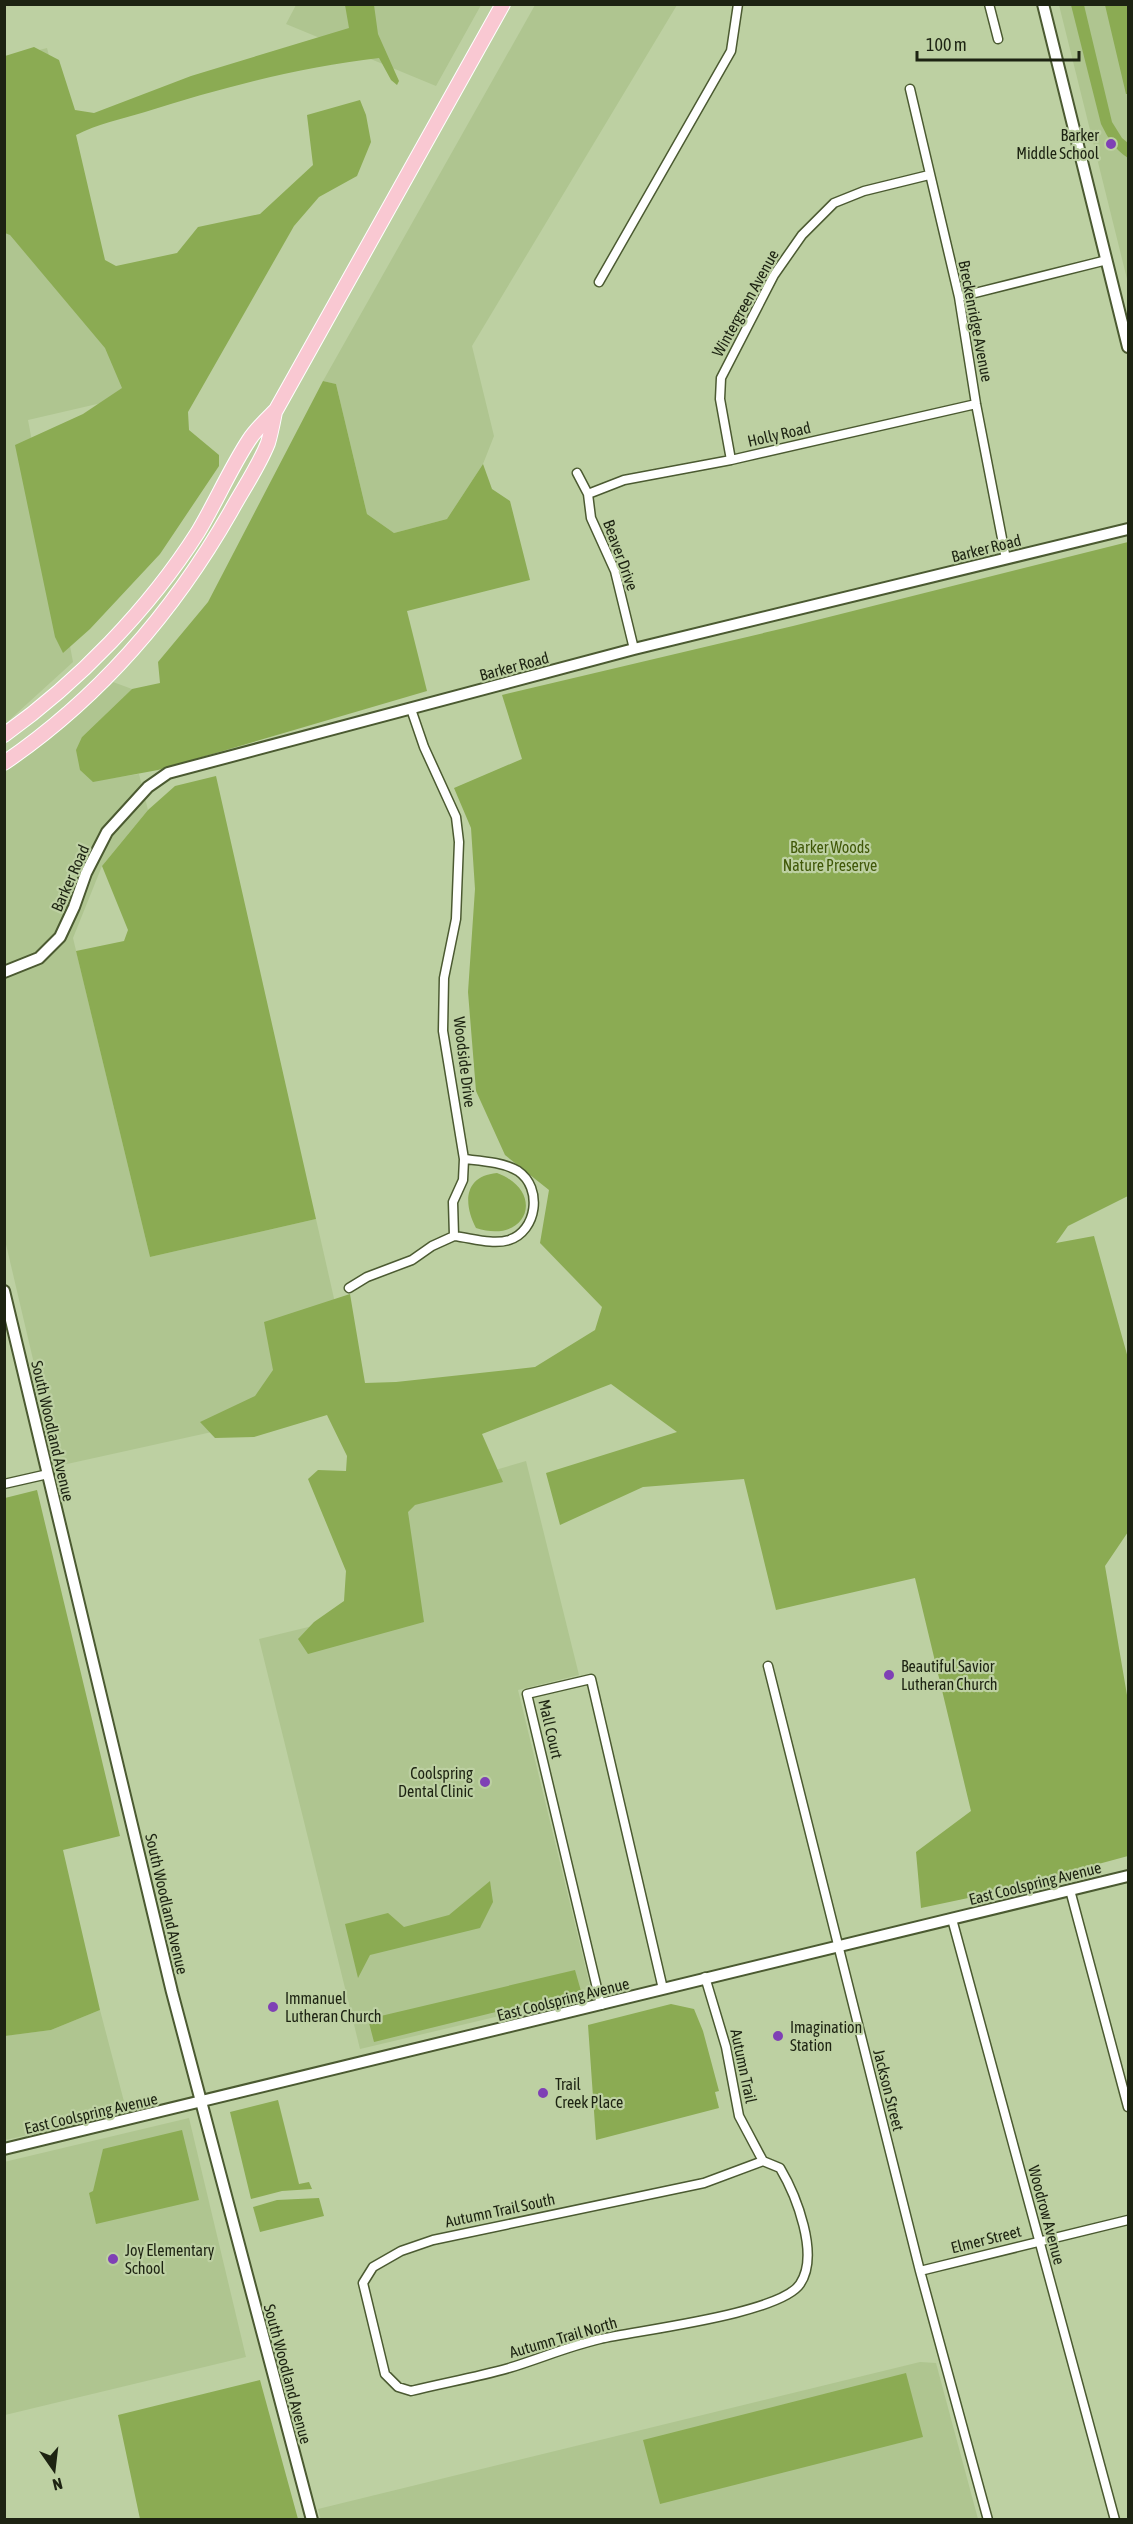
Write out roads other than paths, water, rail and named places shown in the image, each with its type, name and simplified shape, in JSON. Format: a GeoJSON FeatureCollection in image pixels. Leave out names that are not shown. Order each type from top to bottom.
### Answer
{"type":"FeatureCollection","features":[{"type":"Feature","properties":{"kind":"main road"},"geometry":{"type":"LineString","coordinates":[[4,735],[39,711],[107,646],[159,585],[198,532],[250,438],[276,410],[503,4]]}},
{"type":"Feature","properties":{"kind":"main road"},"geometry":{"type":"LineString","coordinates":[[4,763],[56,724],[89,695],[134,649],[180,591],[224,522],[255,467],[267,444],[276,410]]}},
{"type":"Feature","properties":{"kind":"street"},"geometry":{"type":"LineString","coordinates":[[599,282],[730,51],[738,4]]}},
{"type":"Feature","properties":{"kind":"street"},"geometry":{"type":"LineString","coordinates":[[989,4],[998,39]]}},
{"type":"Feature","properties":{"kind":"street"},"geometry":{"type":"LineString","coordinates":[[1043,4],[1128,347]]}},
{"type":"Feature","properties":{"kind":"street","name":"Breckenridge Avenue"},"geometry":{"type":"LineString","coordinates":[[910,90],[959,297],[976,404],[1006,559]]}},
{"type":"Feature","properties":{"kind":"street","name":"Wintergreen Avenue"},"geometry":{"type":"LineString","coordinates":[[731,460],[720,399],[721,378],[774,275],[796,243],[834,203],[864,191],[929,175]]}},
{"type":"Feature","properties":{"kind":"street"},"geometry":{"type":"LineString","coordinates":[[959,297],[1107,261]]}},
{"type":"Feature","properties":{"kind":"street","name":"Holly Road"},"geometry":{"type":"LineString","coordinates":[[588,494],[624,480],[731,460],[976,404]]}},
{"type":"Feature","properties":{"kind":"street","name":"Beaver Drive"},"geometry":{"type":"LineString","coordinates":[[577,473],[588,494],[591,518],[615,571],[634,649]]}},
{"type":"Feature","properties":{"kind":"street","name":"Barker Road"},"geometry":{"type":"LineString","coordinates":[[4,972],[39,958],[60,937],[86,873],[107,832],[148,787],[168,773],[634,649],[1128,529]]}},
{"type":"Feature","properties":{"kind":"street","name":"Woodside Drive"},"geometry":{"type":"LineString","coordinates":[[411,709],[424,747],[456,817],[459,842],[456,919],[444,978],[442,1031],[464,1159],[463,1180],[453,1202],[454,1236]]}},
{"type":"Feature","properties":{"kind":"street"},"geometry":{"type":"LineString","coordinates":[[350,1288],[367,1277],[412,1260],[432,1246],[454,1236],[492,1242],[509,1240],[520,1235],[529,1224],[535,1201],[526,1179],[504,1165],[464,1159]]}},
{"type":"Feature","properties":{"kind":"street","name":"South Woodland Avenue"},"geometry":{"type":"LineString","coordinates":[[4,1291],[172,1992],[312,2520]]}},
{"type":"Feature","properties":{"kind":"street"},"geometry":{"type":"LineString","coordinates":[[4,1485],[48,1474]]}},
{"type":"Feature","properties":{"kind":"street","name":"Jackson Street"},"geometry":{"type":"LineString","coordinates":[[768,1666],[836,1946],[920,2271],[988,2520]]}},
{"type":"Feature","properties":{"kind":"street","name":"Mall Court"},"geometry":{"type":"LineString","coordinates":[[601,2005],[527,1694],[591,1679],[663,1989]]}},
{"type":"Feature","properties":{"kind":"street","name":"East Coolspring Avenue"},"geometry":{"type":"LineString","coordinates":[[4,2149],[1128,1876]]}},
{"type":"Feature","properties":{"kind":"street"},"geometry":{"type":"LineString","coordinates":[[1070,1890],[1128,2107]]}},
{"type":"Feature","properties":{"kind":"street","name":"Woodrow Avenue"},"geometry":{"type":"LineString","coordinates":[[952,1919],[1115,2520]]}},
{"type":"Feature","properties":{"kind":"street","name":"Autumn Trail"},"geometry":{"type":"LineString","coordinates":[[705,1977],[726,2047],[739,2116],[763,2161],[780,2168],[792,2188],[805,2231],[808,2261],[801,2283]]}},
{"type":"Feature","properties":{"kind":"street","name":"Autumn Trail South"},"geometry":{"type":"LineString","coordinates":[[398,2387],[385,2374],[363,2283],[373,2267],[401,2252],[433,2240],[704,2183],[763,2161]]}},
{"type":"Feature","properties":{"kind":"street","name":"Elmer Street"},"geometry":{"type":"LineString","coordinates":[[920,2271],[1128,2220]]}},
{"type":"Feature","properties":{"kind":"street","name":"Autumn Trail North"},"geometry":{"type":"LineString","coordinates":[[398,2387],[411,2391],[508,2368],[600,2339],[676,2326],[776,2302],[792,2294],[801,2283]]}},
{"type":"Feature","properties":{"kind":"place","name":"Barker Middle School"},"geometry":{"type":"Point","coordinates":[1111,144]}},
{"type":"Feature","properties":{"kind":"place","name":"Beautiful Savior Lutheran Church"},"geometry":{"type":"Point","coordinates":[889,1675]}},
{"type":"Feature","properties":{"kind":"place","name":"Coolspring Dental Clinic"},"geometry":{"type":"Point","coordinates":[485,1782]}},
{"type":"Feature","properties":{"kind":"place","name":"Immanuel Lutheran Church"},"geometry":{"type":"Point","coordinates":[273,2007]}},
{"type":"Feature","properties":{"kind":"place","name":"Imagination Station"},"geometry":{"type":"Point","coordinates":[778,2036]}},
{"type":"Feature","properties":{"kind":"place","name":"Trail Creek Place"},"geometry":{"type":"Point","coordinates":[543,2093]}},
{"type":"Feature","properties":{"kind":"place","name":"Joy Elementary School"},"geometry":{"type":"Point","coordinates":[113,2259]}},
{"type":"Feature","properties":{"kind":"park label","name":"Barker Woods Nature Preserve"},"geometry":{"type":"Point","coordinates":[830,856]}}]}
